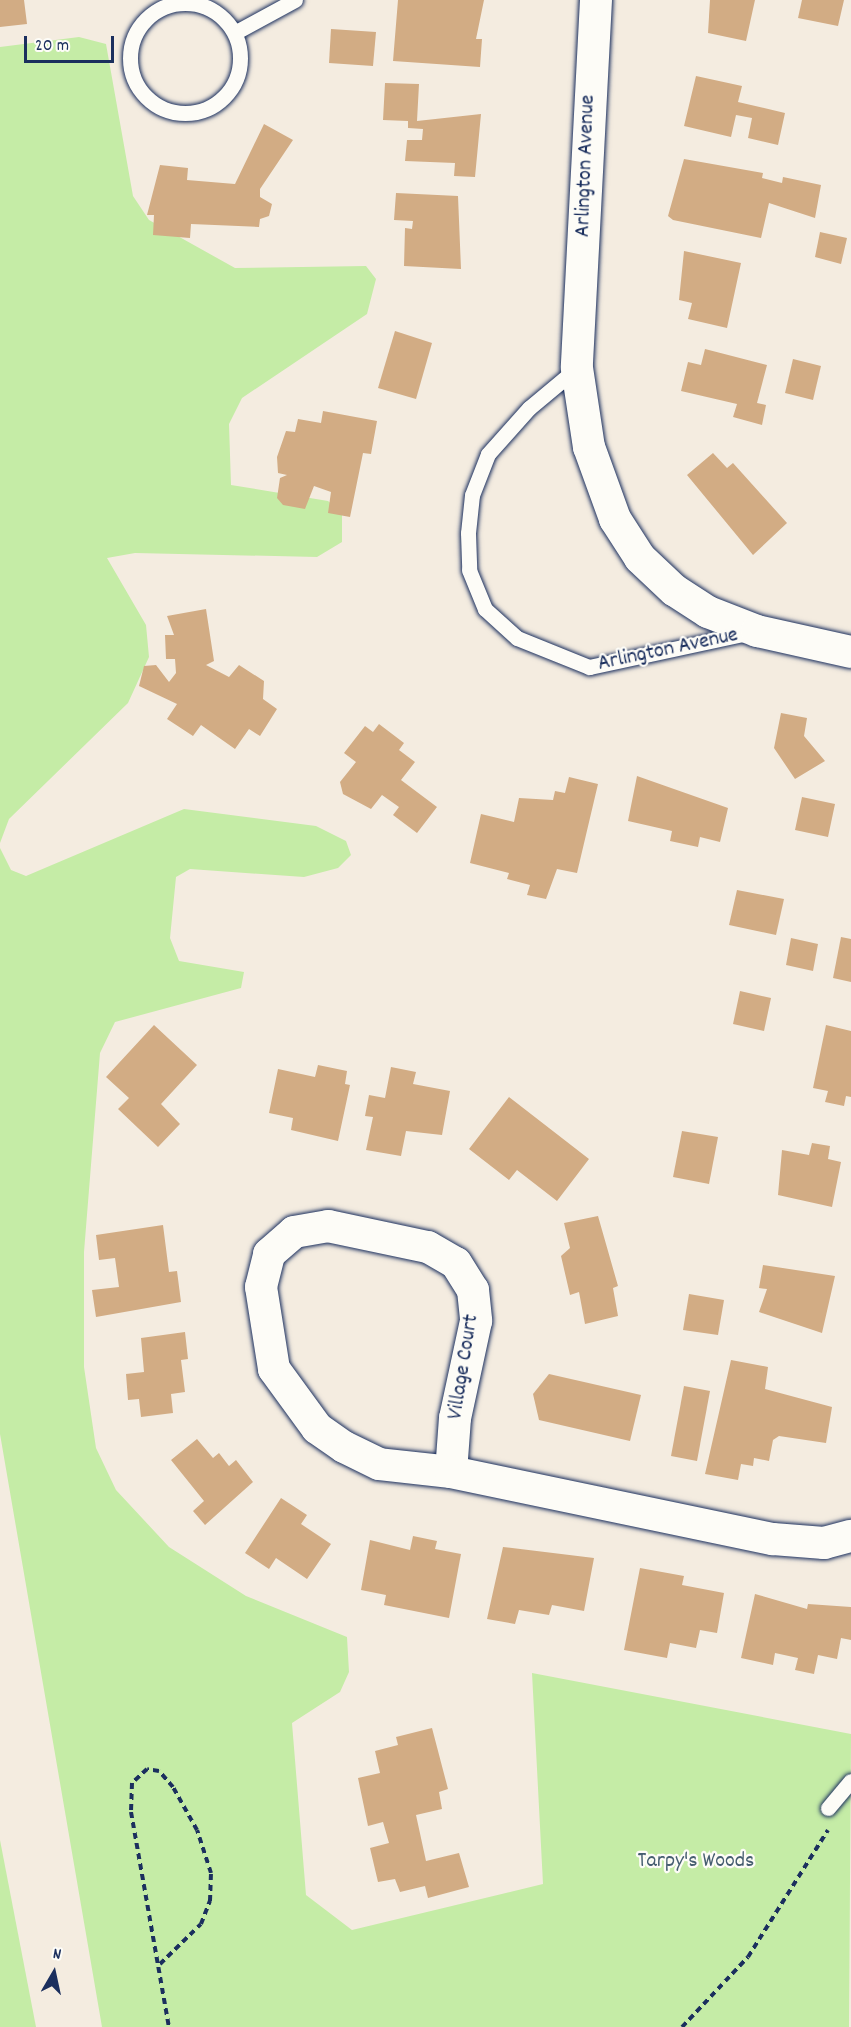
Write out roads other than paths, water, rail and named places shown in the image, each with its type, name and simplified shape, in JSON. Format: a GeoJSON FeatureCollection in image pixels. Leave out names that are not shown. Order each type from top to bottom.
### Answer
{"type":"FeatureCollection","features":[{"type":"Feature","properties":{"kind":"street","name":"Arlington Avenue"},"geometry":{"type":"LineString","coordinates":[[596,0],[577,368],[589,447],[615,519],[640,558],[674,590],[708,612],[757,631],[851,652]]}},
{"type":"Feature","properties":{"kind":"street","name":"Village Court"},"geometry":{"type":"LineString","coordinates":[[451,1472],[455,1418],[476,1321],[473,1290],[456,1263],[428,1247],[328,1226],[294,1232],[270,1254],[261,1287],[274,1369],[291,1397],[316,1428],[370,1460],[451,1472],[773,1539],[824,1543],[851,1536]]}},
{"type":"Feature","properties":{"kind":"lane"},"geometry":{"type":"LineString","coordinates":[[236,32],[295,0]]}},
{"type":"Feature","properties":{"kind":"lane"},"geometry":{"type":"LineString","coordinates":[[186,2],[215,10],[236,32],[241,58],[234,85],[215,105],[187,115],[158,108],[136,88],[128,60],[136,31],[157,10],[186,2]]}},
{"type":"Feature","properties":{"kind":"lane","name":"Arlington Avenue"},"geometry":{"type":"LineString","coordinates":[[577,368],[529,408],[484,464],[472,495],[468,533],[469,570],[485,609],[516,638],[589,668],[757,631]]}},
{"type":"Feature","properties":{"kind":"lane"},"geometry":{"type":"LineString","coordinates":[[828,1808],[851,1781]]}},
{"type":"Feature","properties":{"kind":"park label","name":"Tarpy's Woods"},"geometry":{"type":"Point","coordinates":[696,1862]}}]}
